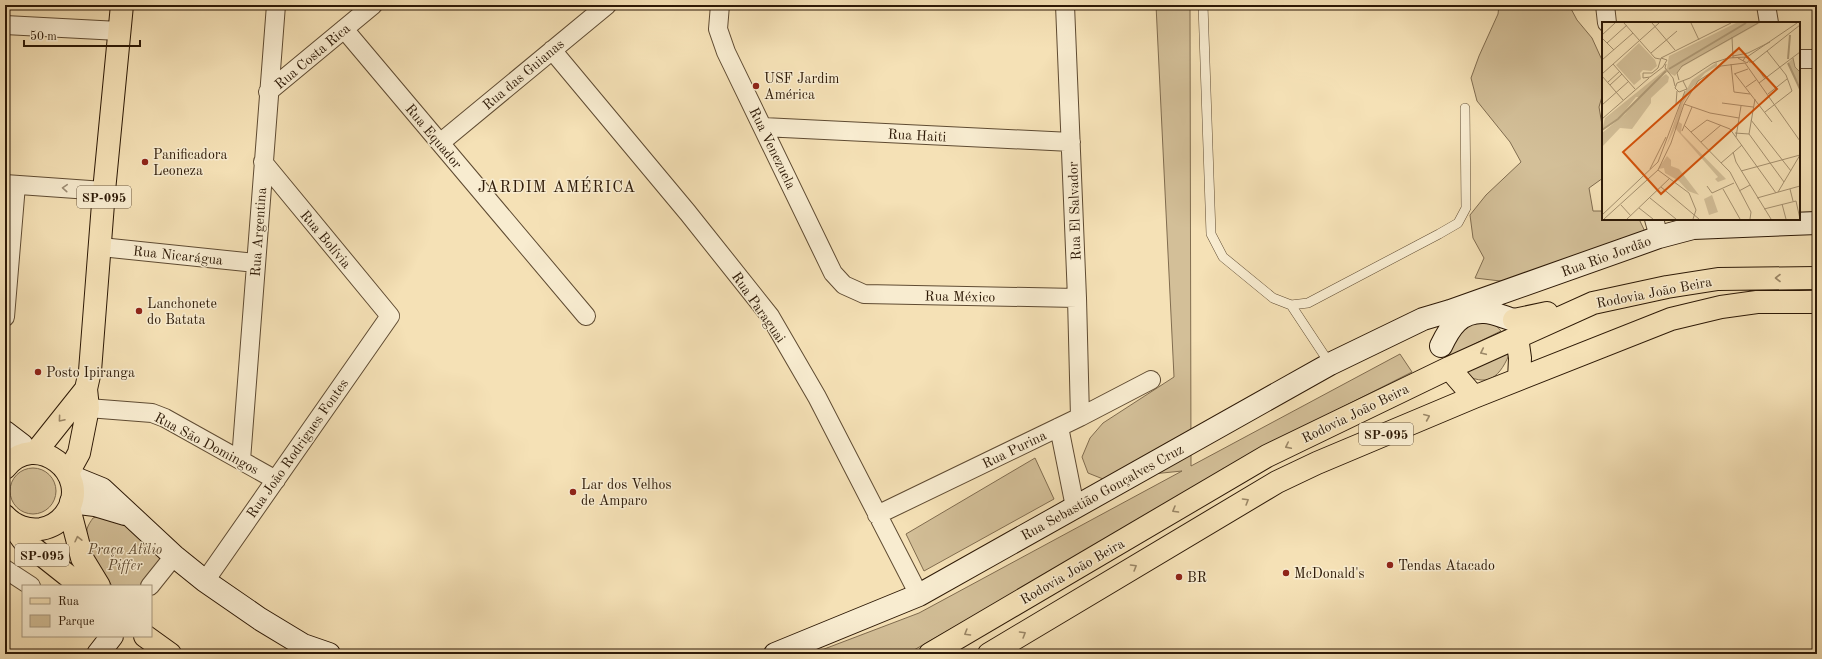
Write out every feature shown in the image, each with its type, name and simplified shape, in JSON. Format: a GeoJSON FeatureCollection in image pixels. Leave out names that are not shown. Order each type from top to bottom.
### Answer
{"type":"FeatureCollection","features":[{"type":"Feature","properties":{"kind":"main road","name":"SP-095"},"geometry":{"type":"LineString","coordinates":[[6,518],[20,527],[34,530],[49,527],[61,520],[70,505],[73,489],[69,475],[79,453],[90,371],[101,247],[104,191],[122,5]]}},
{"type":"Feature","properties":{"kind":"main road","name":"Rodovia João Beira"},"geometry":{"type":"LineString","coordinates":[[930,654],[1267,456],[1449,368],[1515,328],[1593,303],[1667,287],[1718,279],[1817,278]]}},
{"type":"Feature","properties":{"kind":"main road","name":"Rodovia João Beira"},"geometry":{"type":"LineString","coordinates":[[989,654],[1277,482],[1317,462],[1474,397],[1671,319],[1721,307],[1757,302],[1817,302]]}},
{"type":"Feature","properties":{"kind":"main road"},"geometry":{"type":"LineString","coordinates":[[1515,328],[1520,358],[1519,379]]}},
{"type":"Feature","properties":{"kind":"main road"},"geometry":{"type":"LineString","coordinates":[[1449,368],[1474,397]]}},
{"type":"Feature","properties":{"kind":"main road","name":"SP-095"},"geometry":{"type":"LineString","coordinates":[[5,468],[10,461],[31,453],[87,398]]}},
{"type":"Feature","properties":{"kind":"main road"},"geometry":{"type":"LineString","coordinates":[[31,453],[48,455],[60,462],[69,475]]}},
{"type":"Feature","properties":{"kind":"main road","name":"SP-095"},"geometry":{"type":"LineString","coordinates":[[70,505],[82,558],[99,585]]}},
{"type":"Feature","properties":{"kind":"main road","name":"SP-095"},"geometry":{"type":"LineString","coordinates":[[6,518],[24,540],[80,585]]}},
{"type":"Feature","properties":{"kind":"main road"},"geometry":{"type":"LineString","coordinates":[[146,637],[170,654]]}},
{"type":"Feature","properties":{"kind":"street","name":"Rua Argentina"},"geometry":{"type":"LineString","coordinates":[[241,460],[268,92],[276,5]]}},
{"type":"Feature","properties":{"kind":"street","name":"Rua Costa Rica"},"geometry":{"type":"LineString","coordinates":[[268,92],[373,5]]}},
{"type":"Feature","properties":{"kind":"street","name":"Rua das Guianas"},"geometry":{"type":"LineString","coordinates":[[440,143],[607,5]]}},
{"type":"Feature","properties":{"kind":"street","name":"Rua Venezuela"},"geometry":{"type":"LineString","coordinates":[[720,5],[718,29],[726,52],[833,273],[844,286]]}},
{"type":"Feature","properties":{"kind":"street","name":"Rua El Salvador"},"geometry":{"type":"LineString","coordinates":[[1065,5],[1077,298],[1080,417]]}},
{"type":"Feature","properties":{"kind":"street"},"geometry":{"type":"LineString","coordinates":[[1605,5],[1607,22]]}},
{"type":"Feature","properties":{"kind":"street"},"geometry":{"type":"LineString","coordinates":[[1766,5],[1769,22]]}},
{"type":"Feature","properties":{"kind":"street"},"geometry":{"type":"LineString","coordinates":[[5,25],[119,31]]}},
{"type":"Feature","properties":{"kind":"street","name":"Rua Equador"},"geometry":{"type":"LineString","coordinates":[[344,29],[586,316]]}},
{"type":"Feature","properties":{"kind":"street","name":"Rua Paraguai"},"geometry":{"type":"LineString","coordinates":[[552,50],[688,213],[770,316],[817,397],[919,595]]}},
{"type":"Feature","properties":{"kind":"street"},"geometry":{"type":"LineString","coordinates":[[1800,59],[1817,59]]}},
{"type":"Feature","properties":{"kind":"street","name":"Rua Haiti"},"geometry":{"type":"LineString","coordinates":[[763,127],[1071,142]]}},
{"type":"Feature","properties":{"kind":"street","name":"Rua Bolívia"},"geometry":{"type":"LineString","coordinates":[[263,162],[390,316]]}},
{"type":"Feature","properties":{"kind":"street"},"geometry":{"type":"LineString","coordinates":[[5,317],[10,184],[104,191]]}},
{"type":"Feature","properties":{"kind":"street","name":"Rua Rio Jordão"},"geometry":{"type":"LineString","coordinates":[[1423,319],[1450,311],[1516,287],[1656,228],[1817,223]]}},
{"type":"Feature","properties":{"kind":"street","name":"Rua Nicarágua"},"geometry":{"type":"LineString","coordinates":[[101,247],[256,263]]}},
{"type":"Feature","properties":{"kind":"street","name":"Rua México"},"geometry":{"type":"LineString","coordinates":[[844,286],[864,294],[1077,298]]}},
{"type":"Feature","properties":{"kind":"street"},"geometry":{"type":"LineString","coordinates":[[1441,346],[1448,331],[1463,316],[1484,312],[1515,328],[1516,287]]}},
{"type":"Feature","properties":{"kind":"street","name":"Rua João Rodrigues Fontes"},"geometry":{"type":"LineString","coordinates":[[205,581],[390,316]]}},
{"type":"Feature","properties":{"kind":"street"},"geometry":{"type":"LineString","coordinates":[[1423,319],[1428,330],[1441,346],[1449,368]]}},
{"type":"Feature","properties":{"kind":"street","name":"Rua Sebastião Gonçalves Cruz"},"geometry":{"type":"LineString","coordinates":[[775,654],[919,595],[1330,364],[1423,319]]}},
{"type":"Feature","properties":{"kind":"street","name":"Rua Purina"},"geometry":{"type":"LineString","coordinates":[[877,515],[1080,417],[1151,380]]}},
{"type":"Feature","properties":{"kind":"street","name":"Rua São Domingos"},"geometry":{"type":"LineString","coordinates":[[87,398],[152,413],[165,418],[276,480]]}},
{"type":"Feature","properties":{"kind":"street"},"geometry":{"type":"LineString","coordinates":[[1059,427],[1076,507]]}},
{"type":"Feature","properties":{"kind":"street"},"geometry":{"type":"LineString","coordinates":[[5,432],[31,453]]}},
{"type":"Feature","properties":{"kind":"street"},"geometry":{"type":"LineString","coordinates":[[69,475],[102,489],[174,556],[205,581],[260,619],[302,645],[329,654]]}},
{"type":"Feature","properties":{"kind":"street"},"geometry":{"type":"LineString","coordinates":[[70,505],[95,505],[130,516]]}},
{"type":"Feature","properties":{"kind":"street"},"geometry":{"type":"LineString","coordinates":[[151,585],[174,556]]}},
{"type":"Feature","properties":{"kind":"street"},"geometry":{"type":"LineString","coordinates":[[5,569],[29,585]]}},
{"type":"Feature","properties":{"kind":"street"},"geometry":{"type":"LineString","coordinates":[[98,654],[111,637]]}},
{"type":"Feature","properties":{"kind":"lane"},"geometry":{"type":"LineString","coordinates":[[1203,5],[1211,234],[1223,256],[1273,298],[1291,305],[1308,303],[1458,223],[1466,208],[1465,108]]}},
{"type":"Feature","properties":{"kind":"lane"},"geometry":{"type":"LineString","coordinates":[[1291,305],[1330,364]]}},
{"type":"Feature","properties":{"kind":"green space"},"geometry":{"type":"Polygon","coordinates":[[[1156,5],[1190,5],[1191,466],[1400,354],[1412,372],[1299,429],[907,654],[811,654],[919,613],[1182,471],[1103,479],[1088,473],[1082,457],[1090,438],[1103,423],[1174,377],[1156,5]]]}},
{"type":"Feature","properties":{"kind":"green space"},"geometry":{"type":"Polygon","coordinates":[[[1499,5],[1569,5],[1577,20],[1592,38],[1602,60],[1602,96],[1599,107],[1602,125],[1602,179],[1589,188],[1593,211],[1602,211],[1602,220],[1639,220],[1649,240],[1517,283],[1475,278],[1484,258],[1473,238],[1470,215],[1486,195],[1521,162],[1510,142],[1477,101],[1471,78],[1498,14],[1499,5]]]}},
{"type":"Feature","properties":{"kind":"green space"},"geometry":{"type":"Polygon","coordinates":[[[1465,320],[1492,321],[1501,331],[1448,357],[1450,338],[1465,320]]]}},
{"type":"Feature","properties":{"kind":"green space"},"geometry":{"type":"Polygon","coordinates":[[[1511,350],[1502,368],[1492,378],[1478,380],[1460,372],[1511,350]]]}},
{"type":"Feature","properties":{"kind":"green space"},"geometry":{"type":"Polygon","coordinates":[[[1035,458],[1054,499],[924,571],[906,534],[1035,458]]]}},
{"type":"Feature","properties":{"kind":"green space"},"geometry":{"type":"Polygon","coordinates":[[[29,468],[37,468],[46,472],[52,478],[56,491],[52,504],[46,510],[37,514],[29,514],[20,510],[14,504],[10,495],[10,487],[14,478],[20,472],[29,468]]]}},
{"type":"Feature","properties":{"kind":"green space","name":"Praça Atilio Piffer"},"geometry":{"type":"Polygon","coordinates":[[[103,515],[115,516],[165,556],[142,585],[112,585],[107,581],[93,560],[88,544],[87,529],[93,518],[103,515]]]}},
{"type":"Feature","properties":{"kind":"place","name":"USF Jardim América"},"geometry":{"type":"Point","coordinates":[756,86]}},
{"type":"Feature","properties":{"kind":"place","name":"Panificadora Leoneza"},"geometry":{"type":"Point","coordinates":[145,162]}},
{"type":"Feature","properties":{"kind":"place","name":"Lanchonete do Batata"},"geometry":{"type":"Point","coordinates":[139,311]}},
{"type":"Feature","properties":{"kind":"place","name":"Posto Ipiranga"},"geometry":{"type":"Point","coordinates":[38,372]}},
{"type":"Feature","properties":{"kind":"place","name":"Lar dos Velhos de Amparo"},"geometry":{"type":"Point","coordinates":[573,492]}},
{"type":"Feature","properties":{"kind":"place","name":"Tendas Atacado"},"geometry":{"type":"Point","coordinates":[1390,565]}},
{"type":"Feature","properties":{"kind":"place","name":"McDonald's"},"geometry":{"type":"Point","coordinates":[1286,573]}},
{"type":"Feature","properties":{"kind":"place","name":"BR"},"geometry":{"type":"Point","coordinates":[1179,577]}},
{"type":"Feature","properties":{"kind":"district","name":"JARDIM AMÉRICA"},"geometry":{"type":"Point","coordinates":[557,186]}}]}
